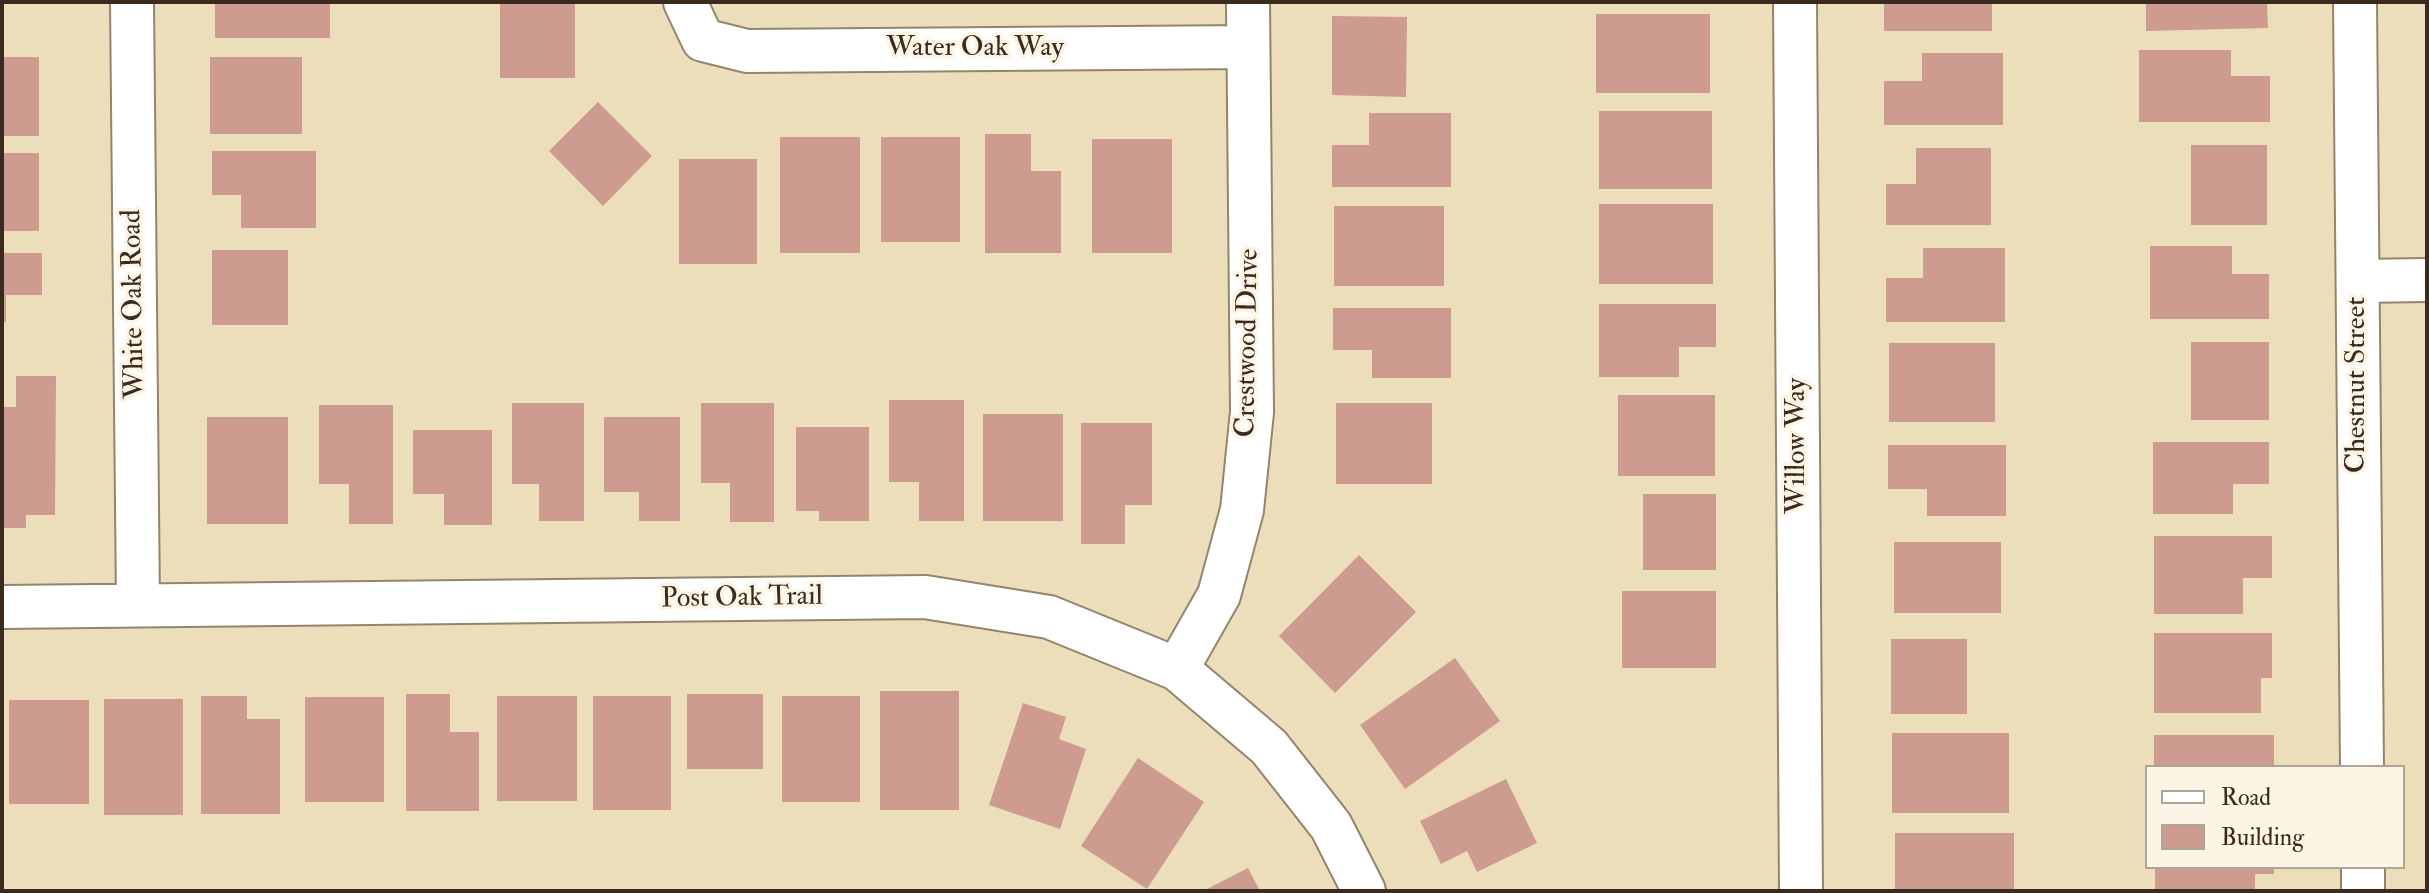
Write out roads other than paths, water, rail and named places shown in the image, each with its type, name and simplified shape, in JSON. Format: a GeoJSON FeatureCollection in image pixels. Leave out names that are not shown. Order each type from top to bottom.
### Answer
{"type":"FeatureCollection","features":[{"type":"Feature","properties":{"kind":"street","name":"White Oak Road"},"geometry":{"type":"LineString","coordinates":[[132,2],[138,605]]}},
{"type":"Feature","properties":{"kind":"street","name":"Water Oak Way"},"geometry":{"type":"LineString","coordinates":[[685,2],[703,40],[747,51],[1248,47]]}},
{"type":"Feature","properties":{"kind":"street","name":"Crestwood Drive"},"geometry":{"type":"LineString","coordinates":[[1177,669],[1219,595],[1242,510],[1252,412],[1248,2]]}},
{"type":"Feature","properties":{"kind":"street","name":"Willow Way"},"geometry":{"type":"LineString","coordinates":[[1795,2],[1801,891]]}},
{"type":"Feature","properties":{"kind":"street","name":"Chestnut Street"},"geometry":{"type":"LineString","coordinates":[[2355,2],[2362,765]]}},
{"type":"Feature","properties":{"kind":"street"},"geometry":{"type":"LineString","coordinates":[[2358,281],[2427,280]]}},
{"type":"Feature","properties":{"kind":"street","name":"Post Oak Trail"},"geometry":{"type":"LineString","coordinates":[[2,607],[925,597],[1049,617],[1177,669],[1269,747],[1331,826],[1364,891]]}},
{"type":"Feature","properties":{"kind":"street"},"geometry":{"type":"LineString","coordinates":[[2363,869],[2363,891]]}}]}
